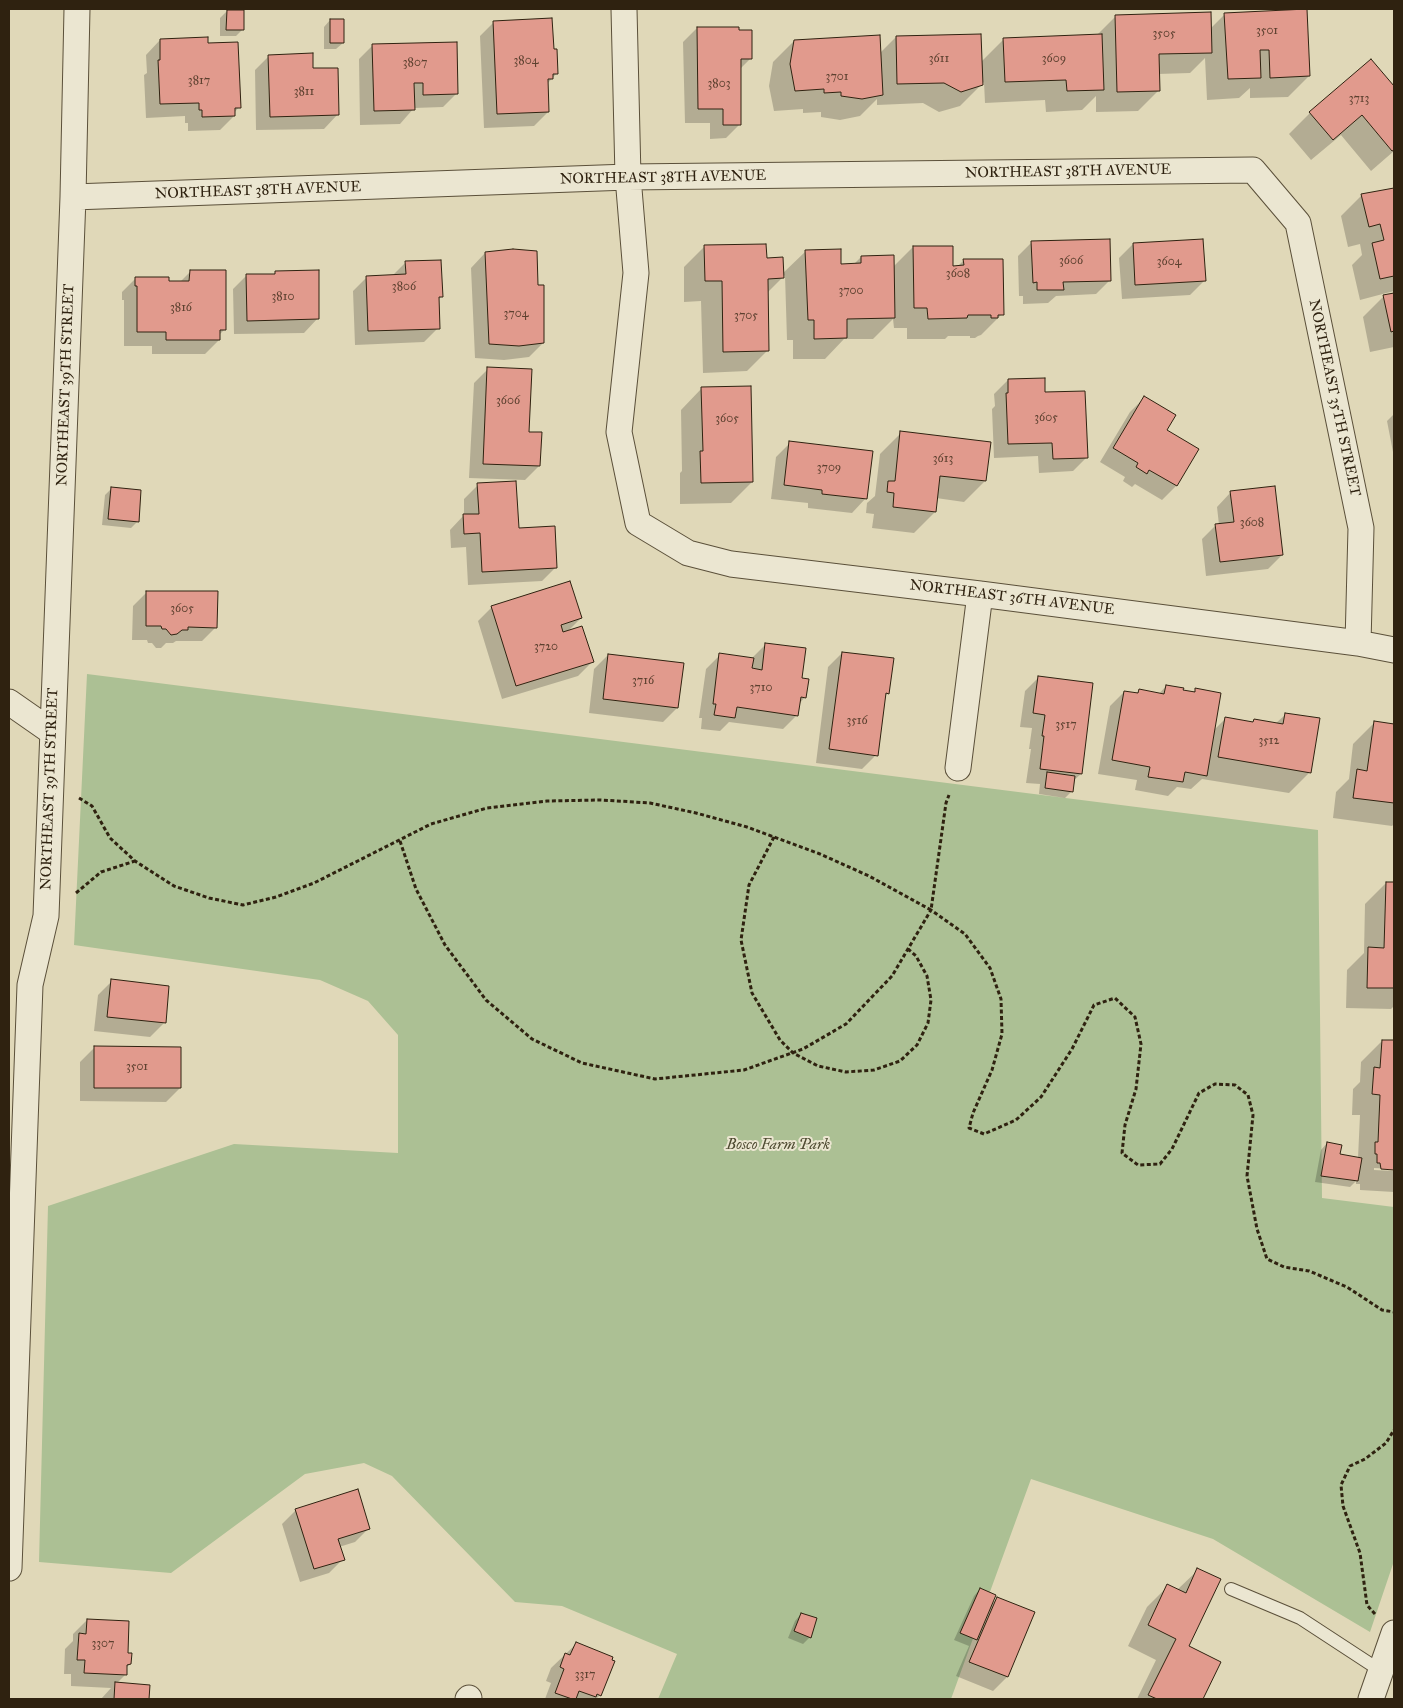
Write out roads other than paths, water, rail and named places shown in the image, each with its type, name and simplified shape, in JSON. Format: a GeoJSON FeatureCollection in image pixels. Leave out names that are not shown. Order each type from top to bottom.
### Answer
{"type":"FeatureCollection","features":[{"type":"Feature","properties":{"kind":"street","name":"NORTHEAST 39TH STREET"},"geometry":{"type":"LineString","coordinates":[[9,1568],[30,986],[46,916],[74,197],[77,9]]}},
{"type":"Feature","properties":{"kind":"street"},"geometry":{"type":"LineString","coordinates":[[624,9],[628,177]]}},
{"type":"Feature","properties":{"kind":"street","name":"NORTHEAST 38TH AVENUE"},"geometry":{"type":"LineString","coordinates":[[74,197],[628,177],[1253,170]]}},
{"type":"Feature","properties":{"kind":"street","name":"NORTHEAST 35TH STREET"},"geometry":{"type":"LineString","coordinates":[[1253,170],[1298,223],[1361,528],[1358,643]]}},
{"type":"Feature","properties":{"kind":"street","name":"NORTHEAST 36TH AVENUE"},"geometry":{"type":"LineString","coordinates":[[628,177],[636,273],[619,432],[638,523],[688,553],[730,564],[980,594],[1358,643],[1394,650]]}},
{"type":"Feature","properties":{"kind":"street"},"geometry":{"type":"LineString","coordinates":[[958,768],[980,594]]}},
{"type":"Feature","properties":{"kind":"street"},"geometry":{"type":"LineString","coordinates":[[9,702],[52,732]]}},
{"type":"Feature","properties":{"kind":"street"},"geometry":{"type":"LineString","coordinates":[[1371,1699],[1394,1635]]}},
{"type":"Feature","properties":{"kind":"lane"},"geometry":{"type":"LineString","coordinates":[[1232,1589],[1300,1618],[1381,1671]]}},
{"type":"Feature","properties":{"kind":"park label","name":"Bosco Farm Park"},"geometry":{"type":"Point","coordinates":[778,1145]}}]}
